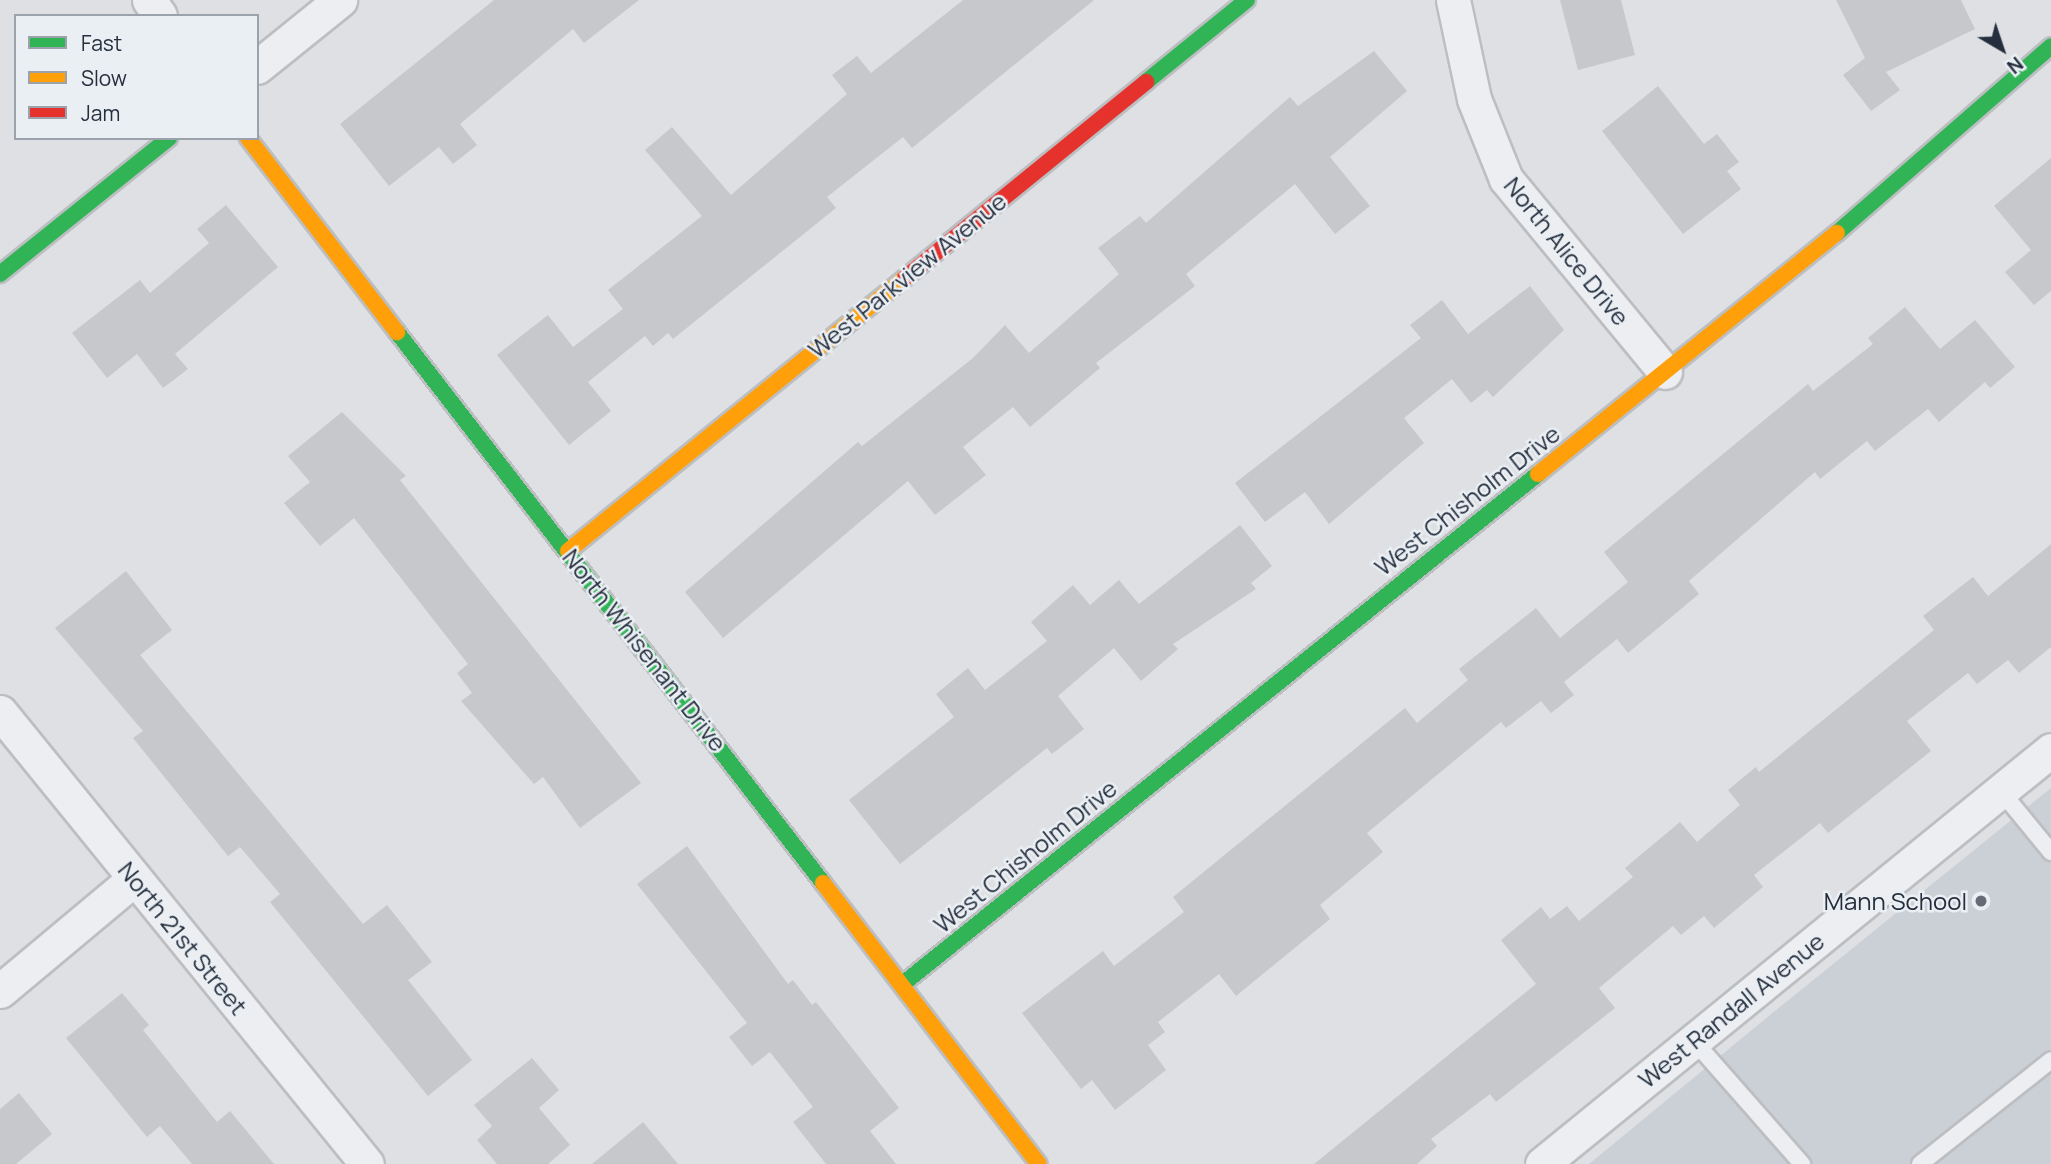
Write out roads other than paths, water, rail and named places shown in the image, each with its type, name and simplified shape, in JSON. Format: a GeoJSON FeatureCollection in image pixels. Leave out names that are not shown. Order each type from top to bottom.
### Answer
{"type":"FeatureCollection","features":[{"type":"Feature","properties":{"kind":"street"},"geometry":{"type":"LineString","coordinates":[[259,65],[340,0]]}},
{"type":"Feature","properties":{"kind":"street","name":"West Parkview Avenue"},"geometry":{"type":"LineString","coordinates":[[568,551],[1247,0]]}},
{"type":"Feature","properties":{"kind":"street","name":"North Alice Drive"},"geometry":{"type":"LineString","coordinates":[[1453,0],[1474,99],[1506,178],[1665,372]]}},
{"type":"Feature","properties":{"kind":"street","name":"West Chisholm Drive"},"geometry":{"type":"LineString","coordinates":[[904,983],[1877,201],[2051,46]]}},
{"type":"Feature","properties":{"kind":"street"},"geometry":{"type":"LineString","coordinates":[[0,274],[167,140]]}},
{"type":"Feature","properties":{"kind":"street","name":"North Whisenant Drive"},"geometry":{"type":"LineString","coordinates":[[250,140],[904,983],[1039,1164]]}},
{"type":"Feature","properties":{"kind":"street","name":"North 21st Street"},"geometry":{"type":"LineString","coordinates":[[0,712],[367,1164]]}},
{"type":"Feature","properties":{"kind":"street","name":"West Randall Avenue"},"geometry":{"type":"LineString","coordinates":[[1542,1164],[2051,750]]}},
{"type":"Feature","properties":{"kind":"street"},"geometry":{"type":"LineString","coordinates":[[0,991],[134,879]]}},
{"type":"Feature","properties":{"kind":"lane"},"geometry":{"type":"LineString","coordinates":[[2001,791],[2051,852]]}},
{"type":"Feature","properties":{"kind":"lane"},"geometry":{"type":"LineString","coordinates":[[1694,1041],[1802,1164]]}},
{"type":"Feature","properties":{"kind":"lane"},"geometry":{"type":"LineString","coordinates":[[1920,1164],[2051,1060]]}},
{"type":"Feature","properties":{"kind":"place","name":"Mann School"},"geometry":{"type":"Point","coordinates":[1981,901]}}]}
